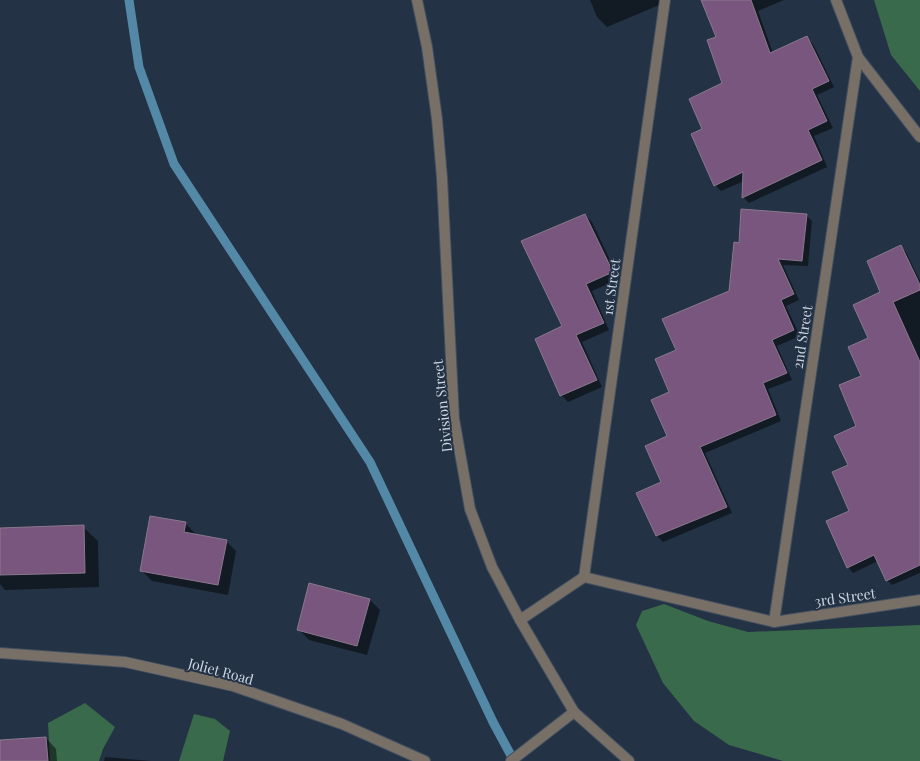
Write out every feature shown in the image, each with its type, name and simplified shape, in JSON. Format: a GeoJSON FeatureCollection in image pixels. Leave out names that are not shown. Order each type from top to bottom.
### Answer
{"type":"FeatureCollection","features":[{"type":"Feature","properties":{"kind":"street","name":"Division Street"},"geometry":{"type":"LineString","coordinates":[[417,0],[427,47],[438,129],[454,419],[470,509],[492,567],[520,620],[574,712],[629,761]]}},
{"type":"Feature","properties":{"kind":"street","name":"1st Street"},"geometry":{"type":"LineString","coordinates":[[584,577],[665,0]]}},
{"type":"Feature","properties":{"kind":"street"},"geometry":{"type":"LineString","coordinates":[[836,0],[858,57],[920,137]]}},
{"type":"Feature","properties":{"kind":"street","name":"2nd Street"},"geometry":{"type":"LineString","coordinates":[[774,622],[858,57]]}},
{"type":"Feature","properties":{"kind":"street"},"geometry":{"type":"LineString","coordinates":[[520,620],[584,577],[774,622]]}},
{"type":"Feature","properties":{"kind":"street","name":"3rd Street"},"geometry":{"type":"LineString","coordinates":[[774,622],[920,600]]}},
{"type":"Feature","properties":{"kind":"street","name":"Joliet Road"},"geometry":{"type":"LineString","coordinates":[[0,653],[125,662],[233,686],[342,724],[425,761]]}},
{"type":"Feature","properties":{"kind":"street"},"geometry":{"type":"LineString","coordinates":[[511,761],[574,712]]}},
{"type":"Feature","properties":{"kind":"green space"},"geometry":{"type":"Polygon","coordinates":[[[874,0],[920,0],[920,91],[891,55],[874,0]]]}},
{"type":"Feature","properties":{"kind":"green space"},"geometry":{"type":"Polygon","coordinates":[[[664,604],[708,621],[748,632],[920,625],[920,761],[783,761],[729,745],[694,721],[663,683],[636,625],[642,611],[664,604]]]}},
{"type":"Feature","properties":{"kind":"green space"},"geometry":{"type":"Polygon","coordinates":[[[85,703],[115,727],[99,761],[50,761],[48,723],[85,703]]]}},
{"type":"Feature","properties":{"kind":"green space"},"geometry":{"type":"Polygon","coordinates":[[[194,714],[215,719],[230,731],[223,761],[179,761],[194,714]]]}},
{"type":"Feature","properties":{"kind":"building"},"geometry":{"type":"Polygon","coordinates":[[[701,0],[751,0],[770,53],[807,36],[829,81],[812,89],[827,121],[808,130],[822,160],[742,198],[743,172],[714,186],[691,134],[702,129],[689,99],[722,83],[707,40],[716,37],[701,0]]]}},
{"type":"Feature","properties":{"kind":"building"},"geometry":{"type":"Polygon","coordinates":[[[741,209],[807,214],[802,261],[778,259],[794,294],[781,300],[794,330],[772,340],[787,373],[763,383],[776,415],[700,447],[727,507],[656,536],[636,493],[661,482],[645,446],[667,436],[651,400],[669,392],[655,359],[676,350],[662,319],[729,291],[734,242],[739,243],[741,209]]]}},
{"type":"Feature","properties":{"kind":"building"},"geometry":{"type":"Polygon","coordinates":[[[585,214],[613,272],[586,284],[604,323],[576,335],[597,380],[560,396],[535,339],[562,326],[521,241],[585,214]]]}},
{"type":"Feature","properties":{"kind":"building"},"geometry":{"type":"Polygon","coordinates":[[[901,245],[920,285],[920,290],[893,302],[920,362],[920,565],[886,581],[874,555],[847,568],[826,521],[849,511],[832,472],[848,465],[834,436],[856,426],[839,385],[861,376],[848,347],[868,338],[853,305],[880,292],[867,261],[901,245]]]}},
{"type":"Feature","properties":{"kind":"building"},"geometry":{"type":"Polygon","coordinates":[[[150,516],[186,522],[184,532],[227,540],[218,585],[140,571],[150,516]]]}},
{"type":"Feature","properties":{"kind":"building"},"geometry":{"type":"Polygon","coordinates":[[[84,525],[85,573],[0,575],[0,528],[84,525]]]}},
{"type":"Feature","properties":{"kind":"building"},"geometry":{"type":"Polygon","coordinates":[[[309,583],[370,599],[357,646],[297,630],[309,583]]]}},
{"type":"Feature","properties":{"kind":"building"},"geometry":{"type":"Polygon","coordinates":[[[46,737],[48,761],[0,761],[0,740],[46,737]]]}},
{"type":"Feature","properties":{"kind":"waterway"},"geometry":{"type":"LineString","coordinates":[[129,0],[139,67],[174,164],[370,462],[493,722],[514,761]]}}]}
